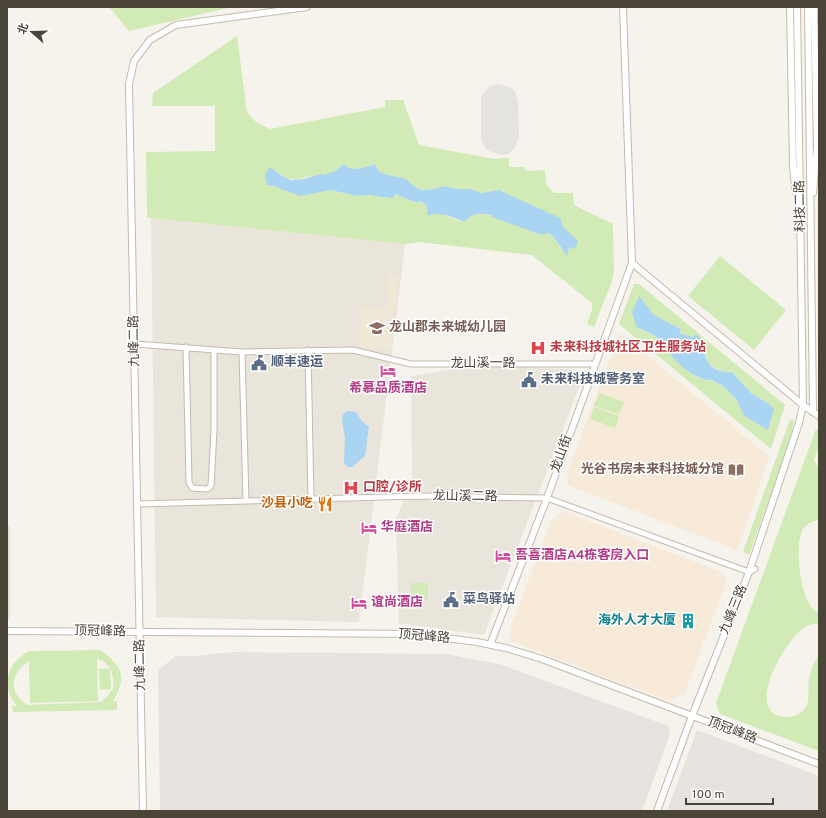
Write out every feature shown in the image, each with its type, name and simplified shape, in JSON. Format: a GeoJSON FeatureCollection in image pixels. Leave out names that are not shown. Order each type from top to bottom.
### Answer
{"type":"FeatureCollection","features":[{"type":"Feature","properties":{"kind":"street","name":"九峰二路"},"geometry":{"type":"LineString","coordinates":[[143,811],[130,84],[134,61],[150,40],[176,25],[308,7]]}},
{"type":"Feature","properties":{"kind":"street"},"geometry":{"type":"LineString","coordinates":[[623,7],[632,263],[803,405],[819,416]]}},
{"type":"Feature","properties":{"kind":"street"},"geometry":{"type":"LineString","coordinates":[[790,7],[793,166],[795,187],[800,210]]}},
{"type":"Feature","properties":{"kind":"street","name":"科技二路"},"geometry":{"type":"LineString","coordinates":[[797,7],[803,405]]}},
{"type":"Feature","properties":{"kind":"street","name":"科技二路"},"geometry":{"type":"LineString","coordinates":[[808,7],[812,412]]}},
{"type":"Feature","properties":{"kind":"street"},"geometry":{"type":"LineString","coordinates":[[810,210],[815,183],[816,162],[814,7]]}},
{"type":"Feature","properties":{"kind":"street","name":"龙山街"},"geometry":{"type":"LineString","coordinates":[[490,645],[547,498],[632,263]]}},
{"type":"Feature","properties":{"kind":"street","name":"龙山溪一路"},"geometry":{"type":"LineString","coordinates":[[135,344],[242,352],[353,350],[411,364],[595,364]]}},
{"type":"Feature","properties":{"kind":"street"},"geometry":{"type":"LineString","coordinates":[[186,348],[189,482],[192,488],[207,489],[211,486],[214,431],[214,350]]}},
{"type":"Feature","properties":{"kind":"street"},"geometry":{"type":"LineString","coordinates":[[308,350],[311,499]]}},
{"type":"Feature","properties":{"kind":"street"},"geometry":{"type":"LineString","coordinates":[[242,352],[246,501]]}},
{"type":"Feature","properties":{"kind":"street","name":"九峰三路"},"geometry":{"type":"LineString","coordinates":[[657,811],[692,716],[752,571],[794,439],[803,405]]}},
{"type":"Feature","properties":{"kind":"street","name":"龙山溪二路"},"geometry":{"type":"LineString","coordinates":[[138,504],[418,496],[547,498],[752,571]]}},
{"type":"Feature","properties":{"kind":"street","name":"顶冠峰路"},"geometry":{"type":"LineString","coordinates":[[7,632],[416,634],[490,645],[542,659],[819,764]]}},
{"type":"Feature","properties":{"kind":"shaded area"},"geometry":{"type":"Polygon","coordinates":[[[498,84],[510,87],[515,91],[518,101],[519,137],[515,148],[508,154],[502,155],[489,151],[485,148],[481,139],[481,97],[489,87],[498,84]]]}},
{"type":"Feature","properties":{"kind":"shaded area"},"geometry":{"type":"Polygon","coordinates":[[[151,218],[405,244],[359,622],[156,617],[151,218]]]}},
{"type":"Feature","properties":{"kind":"shaded area","name":"龙山郡未来城幼儿园"},"geometry":{"type":"Polygon","coordinates":[[[389,275],[397,276],[392,350],[359,348],[362,306],[387,308],[389,275]]]}},
{"type":"Feature","properties":{"kind":"shaded area"},"geometry":{"type":"Polygon","coordinates":[[[620,333],[769,456],[737,550],[567,485],[568,470],[620,333]]]}},
{"type":"Feature","properties":{"kind":"shaded area"},"geometry":{"type":"Polygon","coordinates":[[[484,364],[578,370],[581,382],[484,635],[399,623],[396,520],[412,480],[411,376],[484,364]]]}},
{"type":"Feature","properties":{"kind":"shaded area"},"geometry":{"type":"Polygon","coordinates":[[[563,511],[718,571],[728,578],[685,693],[669,701],[510,641],[511,626],[551,521],[563,511]]]}},
{"type":"Feature","properties":{"kind":"shaded area"},"geometry":{"type":"Polygon","coordinates":[[[7,526],[10,526],[10,619],[7,619],[7,526]]]}},
{"type":"Feature","properties":{"kind":"shaded area"},"geometry":{"type":"Polygon","coordinates":[[[232,652],[445,654],[499,664],[669,726],[670,734],[642,811],[160,811],[158,670],[176,656],[197,656],[232,652]]]}},
{"type":"Feature","properties":{"kind":"shaded area"},"geometry":{"type":"Polygon","coordinates":[[[697,730],[819,776],[819,811],[667,811],[697,730]]]}},
{"type":"Feature","properties":{"kind":"green space"},"geometry":{"type":"Polygon","coordinates":[[[109,7],[232,7],[129,31],[109,7]]]}},
{"type":"Feature","properties":{"kind":"green space"},"geometry":{"type":"Polygon","coordinates":[[[237,36],[247,112],[257,123],[270,129],[385,107],[385,100],[403,100],[419,145],[494,159],[509,158],[509,167],[524,167],[525,171],[545,170],[546,184],[554,193],[573,193],[574,205],[613,224],[614,271],[612,281],[594,327],[587,324],[592,310],[592,303],[532,255],[419,242],[405,244],[147,217],[146,152],[215,151],[215,106],[152,106],[153,93],[237,36]],[[344,164],[330,174],[297,179],[282,176],[276,172],[267,181],[266,185],[300,195],[331,190],[356,196],[368,195],[388,198],[394,194],[416,203],[420,201],[424,203],[427,210],[427,215],[439,213],[463,222],[473,215],[485,214],[552,235],[567,255],[569,247],[499,190],[481,193],[471,189],[457,189],[444,186],[422,190],[414,186],[406,179],[384,174],[378,171],[375,164],[355,169],[347,167],[344,164]]]}},
{"type":"Feature","properties":{"kind":"green space"},"geometry":{"type":"Polygon","coordinates":[[[720,256],[786,310],[754,350],[688,296],[720,256]]]}},
{"type":"Feature","properties":{"kind":"green space"},"geometry":{"type":"Polygon","coordinates":[[[634,284],[639,284],[785,405],[771,449],[619,324],[634,284]],[[639,297],[632,312],[640,329],[653,335],[689,372],[696,377],[709,381],[712,380],[723,386],[736,399],[744,416],[768,430],[768,403],[752,394],[732,372],[718,370],[713,367],[705,355],[703,341],[696,335],[693,337],[678,333],[681,329],[654,315],[639,297]]]}},
{"type":"Feature","properties":{"kind":"green space"},"geometry":{"type":"Polygon","coordinates":[[[599,393],[624,402],[619,414],[594,406],[599,393]]]}},
{"type":"Feature","properties":{"kind":"green space"},"geometry":{"type":"Polygon","coordinates":[[[594,407],[619,416],[615,428],[590,419],[594,407]]]}},
{"type":"Feature","properties":{"kind":"green space"},"geometry":{"type":"Polygon","coordinates":[[[790,419],[794,421],[790,441],[749,555],[743,552],[790,419]]]}},
{"type":"Feature","properties":{"kind":"green space"},"geometry":{"type":"Polygon","coordinates":[[[816,429],[819,431],[819,446],[814,460],[819,469],[819,520],[806,525],[800,536],[799,567],[806,598],[814,610],[819,613],[819,623],[802,629],[786,648],[771,676],[767,690],[767,703],[772,712],[784,717],[795,716],[804,710],[808,699],[810,673],[819,655],[819,751],[720,714],[716,703],[816,429]]]}},
{"type":"Feature","properties":{"kind":"green space"},"geometry":{"type":"Polygon","coordinates":[[[411,583],[428,583],[428,599],[412,599],[411,583]]]}},
{"type":"Feature","properties":{"kind":"green space"},"geometry":{"type":"Polygon","coordinates":[[[100,650],[118,666],[120,672],[120,685],[118,693],[113,701],[117,701],[117,710],[13,712],[12,706],[17,706],[9,691],[8,676],[11,668],[21,656],[29,651],[100,650]],[[97,659],[98,701],[30,703],[29,661],[18,671],[15,677],[14,688],[21,700],[27,705],[101,702],[113,688],[110,668],[102,660],[97,659]]]}},
{"type":"Feature","properties":{"kind":"green space"},"geometry":{"type":"Polygon","coordinates":[[[110,668],[111,689],[100,690],[99,669],[110,668]]]}},
{"type":"Feature","properties":{"kind":"water"},"geometry":{"type":"Polygon","coordinates":[[[344,164],[347,167],[355,169],[375,164],[378,171],[384,174],[406,179],[414,186],[422,190],[444,186],[457,189],[471,189],[481,193],[499,190],[560,218],[563,227],[578,241],[575,249],[569,247],[567,256],[552,235],[547,233],[542,235],[492,217],[491,215],[476,214],[464,222],[441,214],[427,216],[424,203],[420,201],[417,203],[395,194],[393,198],[368,195],[356,196],[331,190],[300,196],[273,186],[266,185],[266,173],[270,167],[282,176],[291,180],[304,179],[320,174],[324,175],[335,171],[344,164]]]}},
{"type":"Feature","properties":{"kind":"water"},"geometry":{"type":"Polygon","coordinates":[[[639,296],[654,315],[681,329],[679,333],[693,337],[696,334],[703,341],[705,355],[713,368],[724,372],[732,372],[752,394],[768,403],[774,409],[768,430],[744,416],[736,399],[723,386],[712,380],[698,377],[683,368],[657,338],[636,326],[632,312],[639,296]]]}},
{"type":"Feature","properties":{"kind":"water"},"geometry":{"type":"Polygon","coordinates":[[[348,411],[357,413],[362,421],[369,427],[365,456],[352,467],[348,467],[344,463],[345,438],[342,418],[344,413],[348,411]]]}},
{"type":"Feature","properties":{"kind":"place","name":"龙山郡未来城幼儿园"},"geometry":{"type":"Point","coordinates":[377,328]}},
{"type":"Feature","properties":{"kind":"place","name":"未来科技城社区卫生服务站"},"geometry":{"type":"Point","coordinates":[538,348]}},
{"type":"Feature","properties":{"kind":"place","name":"顺丰速运"},"geometry":{"type":"Point","coordinates":[259,363]}},
{"type":"Feature","properties":{"kind":"place","name":"希慕品质酒店"},"geometry":{"type":"Point","coordinates":[388,371]}},
{"type":"Feature","properties":{"kind":"place","name":"未来科技城警务室"},"geometry":{"type":"Point","coordinates":[529,380]}},
{"type":"Feature","properties":{"kind":"place","name":"光谷书房·未来科技城分馆"},"geometry":{"type":"Point","coordinates":[736,470]}},
{"type":"Feature","properties":{"kind":"place","name":"口腔/诊所"},"geometry":{"type":"Point","coordinates":[351,488]}},
{"type":"Feature","properties":{"kind":"place","name":"沙县小吃"},"geometry":{"type":"Point","coordinates":[325,504]}},
{"type":"Feature","properties":{"kind":"place","name":"华庭酒店"},"geometry":{"type":"Point","coordinates":[369,528]}},
{"type":"Feature","properties":{"kind":"place","name":"吾喜酒店A4栋客房入口"},"geometry":{"type":"Point","coordinates":[503,556]}},
{"type":"Feature","properties":{"kind":"place","name":"菜鸟驿站"},"geometry":{"type":"Point","coordinates":[451,600]}},
{"type":"Feature","properties":{"kind":"place","name":"谊尚酒店"},"geometry":{"type":"Point","coordinates":[359,603]}},
{"type":"Feature","properties":{"kind":"place","name":"海外人才大厦"},"geometry":{"type":"Point","coordinates":[688,621]}}]}
